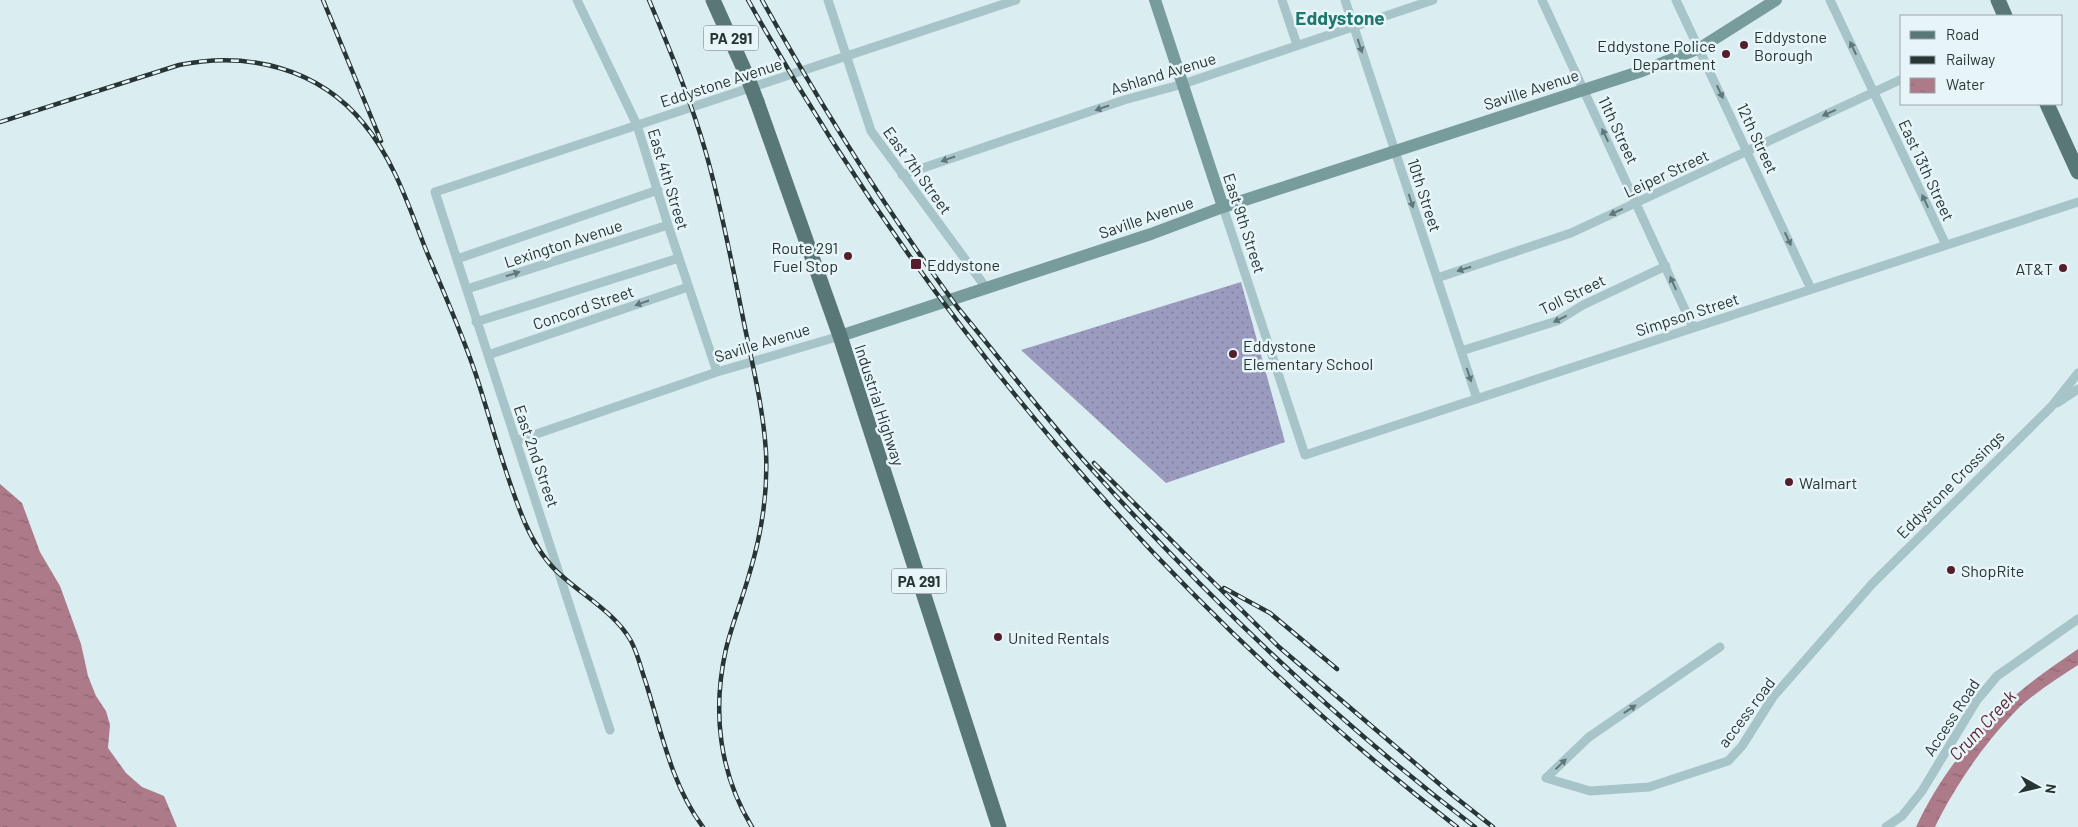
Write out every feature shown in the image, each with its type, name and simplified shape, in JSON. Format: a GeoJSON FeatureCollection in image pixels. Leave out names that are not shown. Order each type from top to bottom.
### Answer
{"type":"FeatureCollection","features":[{"type":"Feature","properties":{"kind":"main road","name":"Industrial Highway"},"geometry":{"type":"LineString","coordinates":[[713,0],[757,102],[840,336],[999,827]]}},
{"type":"Feature","properties":{"kind":"main road"},"geometry":{"type":"LineString","coordinates":[[1998,0],[2006,15]]}},
{"type":"Feature","properties":{"kind":"main road"},"geometry":{"type":"LineString","coordinates":[[2047,105],[2078,172]]}},
{"type":"Feature","properties":{"kind":"street","name":"East 4th Street"},"geometry":{"type":"LineString","coordinates":[[578,0],[637,125],[678,258],[717,372]]}},
{"type":"Feature","properties":{"kind":"street","name":"East 7th Street"},"geometry":{"type":"LineString","coordinates":[[828,0],[848,56],[871,131],[986,289]]}},
{"type":"Feature","properties":{"kind":"street","name":"East 9th Street"},"geometry":{"type":"LineString","coordinates":[[1155,0],[1305,456]]}},
{"type":"Feature","properties":{"kind":"street"},"geometry":{"type":"LineString","coordinates":[[1282,0],[1297,45]]}},
{"type":"Feature","properties":{"kind":"street","name":"10th Street"},"geometry":{"type":"LineString","coordinates":[[1345,0],[1477,399]]}},
{"type":"Feature","properties":{"kind":"street","name":"11th Street"},"geometry":{"type":"LineString","coordinates":[[1542,0],[1693,327]]}},
{"type":"Feature","properties":{"kind":"street","name":"12th Street"},"geometry":{"type":"LineString","coordinates":[[1676,0],[1811,289]]}},
{"type":"Feature","properties":{"kind":"street","name":"Saville Avenue"},"geometry":{"type":"LineString","coordinates":[[516,440],[717,372],[840,336],[986,289],[1151,234],[1223,207],[1642,71],[1700,48],[1776,0]]}},
{"type":"Feature","properties":{"kind":"street","name":"East 13th Street"},"geometry":{"type":"LineString","coordinates":[[1830,0],[1946,245]]}},
{"type":"Feature","properties":{"kind":"street","name":"Eddystone Avenue"},"geometry":{"type":"LineString","coordinates":[[435,192],[1009,1]]}},
{"type":"Feature","properties":{"kind":"street","name":"Ashland Avenue"},"geometry":{"type":"LineString","coordinates":[[902,175],[1124,100],[1182,84],[1429,1]]}},
{"type":"Feature","properties":{"kind":"street","name":"Leiper Street"},"geometry":{"type":"LineString","coordinates":[[1437,278],[1571,234],[1900,80]]}},
{"type":"Feature","properties":{"kind":"street"},"geometry":{"type":"LineString","coordinates":[[457,259],[658,190]]}},
{"type":"Feature","properties":{"kind":"street","name":"East 2nd Street"},"geometry":{"type":"LineString","coordinates":[[435,192],[610,730]]}},
{"type":"Feature","properties":{"kind":"street","name":"Simpson Street"},"geometry":{"type":"LineString","coordinates":[[1305,456],[2078,202]]}},
{"type":"Feature","properties":{"kind":"street","name":"Lexington Avenue"},"geometry":{"type":"LineString","coordinates":[[467,289],[668,225]]}},
{"type":"Feature","properties":{"kind":"street"},"geometry":{"type":"LineString","coordinates":[[476,322],[678,258]]}},
{"type":"Feature","properties":{"kind":"street","name":"Toll Street"},"geometry":{"type":"LineString","coordinates":[[1461,351],[1557,321],[1583,305],[1666,266]]}},
{"type":"Feature","properties":{"kind":"street","name":"Concord Street"},"geometry":{"type":"LineString","coordinates":[[488,355],[688,287]]}},
{"type":"Feature","properties":{"kind":"street","name":"Eddystone Crossings"},"geometry":{"type":"LineString","coordinates":[[1872,584],[2051,407],[2078,373]]}},
{"type":"Feature","properties":{"kind":"street","name":"Eddystone Crossings"},"geometry":{"type":"LineString","coordinates":[[2051,407],[2078,389]]}},
{"type":"Feature","properties":{"kind":"street","name":"access road"},"geometry":{"type":"LineString","coordinates":[[1720,647],[1589,737],[1546,778],[1590,791],[1649,787],[1728,760],[1742,746],[1773,697],[1872,584]]}},
{"type":"Feature","properties":{"kind":"street","name":"Access Road"},"geometry":{"type":"LineString","coordinates":[[1886,827],[1902,816],[1922,791],[1977,700],[1997,676],[2078,619]]}},
{"type":"Feature","properties":{"kind":"shaded area"},"geometry":{"type":"Polygon","coordinates":[[[1241,282],[1285,442],[1166,483],[1021,350],[1241,282]]]}},
{"type":"Feature","properties":{"kind":"water"},"geometry":{"type":"Polygon","coordinates":[[[0,484],[22,503],[40,552],[60,586],[81,644],[88,676],[96,696],[106,711],[110,725],[108,748],[126,773],[142,787],[164,796],[177,827],[0,827],[0,484]]]}},
{"type":"Feature","properties":{"kind":"water"},"geometry":{"type":"Polygon","coordinates":[[[2078,649],[2078,665],[2026,702],[1989,741],[1959,783],[1935,827],[1916,827],[1943,778],[1977,734],[2020,691],[2078,649]]]}},
{"type":"Feature","properties":{"kind":"railway"},"geometry":{"type":"LineString","coordinates":[[323,0],[381,141]]}},
{"type":"Feature","properties":{"kind":"railway"},"geometry":{"type":"LineString","coordinates":[[649,0],[687,95],[711,173],[726,233],[753,365],[764,434],[766,452],[765,499],[753,560],[726,649],[722,672],[719,718],[721,741],[732,785],[752,827]]}},
{"type":"Feature","properties":{"kind":"railway"},"geometry":{"type":"LineString","coordinates":[[748,0],[818,118],[893,233],[974,343],[1060,449],[1152,551],[1249,648],[1350,740],[1457,827]]}},
{"type":"Feature","properties":{"kind":"railway"},"geometry":{"type":"LineString","coordinates":[[762,0],[831,118],[931,271],[958,308],[1060,433],[1140,522],[1277,659],[1374,746],[1475,827]]}},
{"type":"Feature","properties":{"kind":"railway"},"geometry":{"type":"LineString","coordinates":[[0,122],[179,65],[205,61],[231,60],[280,68],[304,77],[326,89],[346,105],[375,138],[400,184],[471,359],[511,487],[528,530],[540,552],[550,565],[617,622],[631,641],[636,651],[668,758],[683,794],[703,827]]}},
{"type":"Feature","properties":{"kind":"railway"},"geometry":{"type":"LineString","coordinates":[[1094,463],[1195,564]]}},
{"type":"Feature","properties":{"kind":"railway"},"geometry":{"type":"LineString","coordinates":[[1191,560],[1279,647],[1450,793],[1493,827]]}},
{"type":"Feature","properties":{"kind":"railway"},"geometry":{"type":"LineString","coordinates":[[1224,588],[1270,613],[1337,669]]}},
{"type":"Feature","properties":{"kind":"place","name":"Eddystone Borough"},"geometry":{"type":"Point","coordinates":[1744,45]}},
{"type":"Feature","properties":{"kind":"place","name":"Eddystone Police Department"},"geometry":{"type":"Point","coordinates":[1726,54]}},
{"type":"Feature","properties":{"kind":"place","name":"Route 291 Fuel Stop"},"geometry":{"type":"Point","coordinates":[848,256]}},
{"type":"Feature","properties":{"kind":"place","name":"Eddystone"},"geometry":{"type":"Point","coordinates":[916,264]}},
{"type":"Feature","properties":{"kind":"place","name":"AT&T"},"geometry":{"type":"Point","coordinates":[2063,268]}},
{"type":"Feature","properties":{"kind":"place","name":"Eddystone Elementary School"},"geometry":{"type":"Point","coordinates":[1233,354]}},
{"type":"Feature","properties":{"kind":"place","name":"Walmart"},"geometry":{"type":"Point","coordinates":[1789,482]}},
{"type":"Feature","properties":{"kind":"place","name":"ShopRite"},"geometry":{"type":"Point","coordinates":[1951,570]}},
{"type":"Feature","properties":{"kind":"place","name":"United Rentals"},"geometry":{"type":"Point","coordinates":[998,637]}},
{"type":"Feature","properties":{"kind":"district","name":"Eddystone"},"geometry":{"type":"Point","coordinates":[1340,17]}},
{"type":"Feature","properties":{"kind":"water label","name":"Crum Creek"},"geometry":{"type":"Point","coordinates":[1982,725]}}]}
